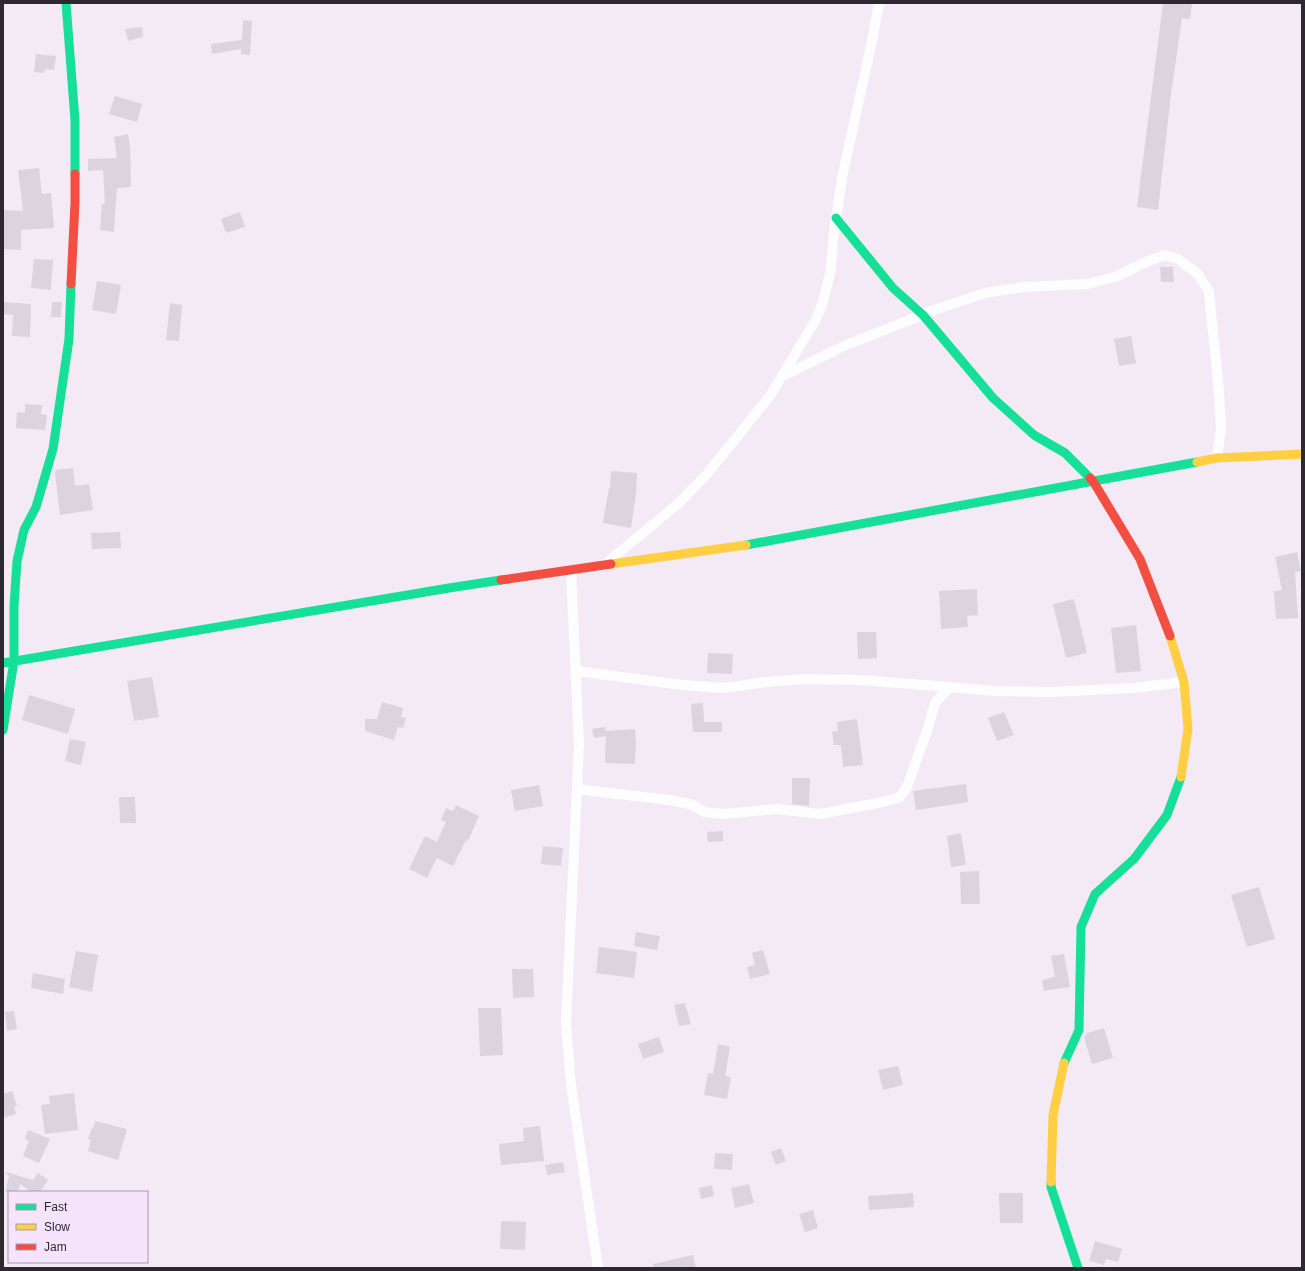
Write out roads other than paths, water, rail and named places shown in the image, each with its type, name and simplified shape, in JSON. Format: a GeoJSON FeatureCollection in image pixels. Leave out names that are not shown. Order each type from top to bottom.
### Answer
{"type":"FeatureCollection","features":[{"type":"Feature","properties":{"kind":"street"},"geometry":{"type":"LineString","coordinates":[[3,730],[14,661],[14,606],[17,562],[24,530],[36,507],[53,449],[69,339],[75,203],[76,120],[66,3]]}},
{"type":"Feature","properties":{"kind":"street"},"geometry":{"type":"LineString","coordinates":[[603,566],[679,503],[707,474],[770,396],[815,321],[822,305],[831,269],[843,170],[879,3]]}},
{"type":"Feature","properties":{"kind":"street"},"geometry":{"type":"LineString","coordinates":[[836,218],[894,288],[922,315],[993,398],[1034,435],[1065,453],[1093,481],[1140,559],[1167,626],[1184,682],[1188,729],[1181,778],[1166,815],[1134,859],[1095,894],[1081,927],[1079,1030],[1065,1060],[1053,1115],[1051,1187],[1078,1268]]}},
{"type":"Feature","properties":{"kind":"street"},"geometry":{"type":"LineString","coordinates":[[783,376],[844,346],[940,308],[984,293],[1023,287],[1087,284],[1115,277],[1146,262],[1165,255],[1178,259],[1198,274],[1210,292],[1221,428],[1217,458]]}},
{"type":"Feature","properties":{"kind":"street"},"geometry":{"type":"LineString","coordinates":[[3,663],[449,588],[750,544],[1217,458],[1302,454]]}},
{"type":"Feature","properties":{"kind":"street"},"geometry":{"type":"LineString","coordinates":[[571,570],[579,745],[566,1024],[571,1085],[598,1268]]}},
{"type":"Feature","properties":{"kind":"street"},"geometry":{"type":"LineString","coordinates":[[576,671],[682,685],[726,688],[765,682],[805,679],[859,680],[995,691],[1051,692],[1134,688],[1184,682]]}},
{"type":"Feature","properties":{"kind":"street"},"geometry":{"type":"LineString","coordinates":[[577,789],[669,800],[690,804],[705,812],[723,814],[776,809],[820,814],[899,798],[907,787],[928,728],[934,703],[950,687]]}}]}
